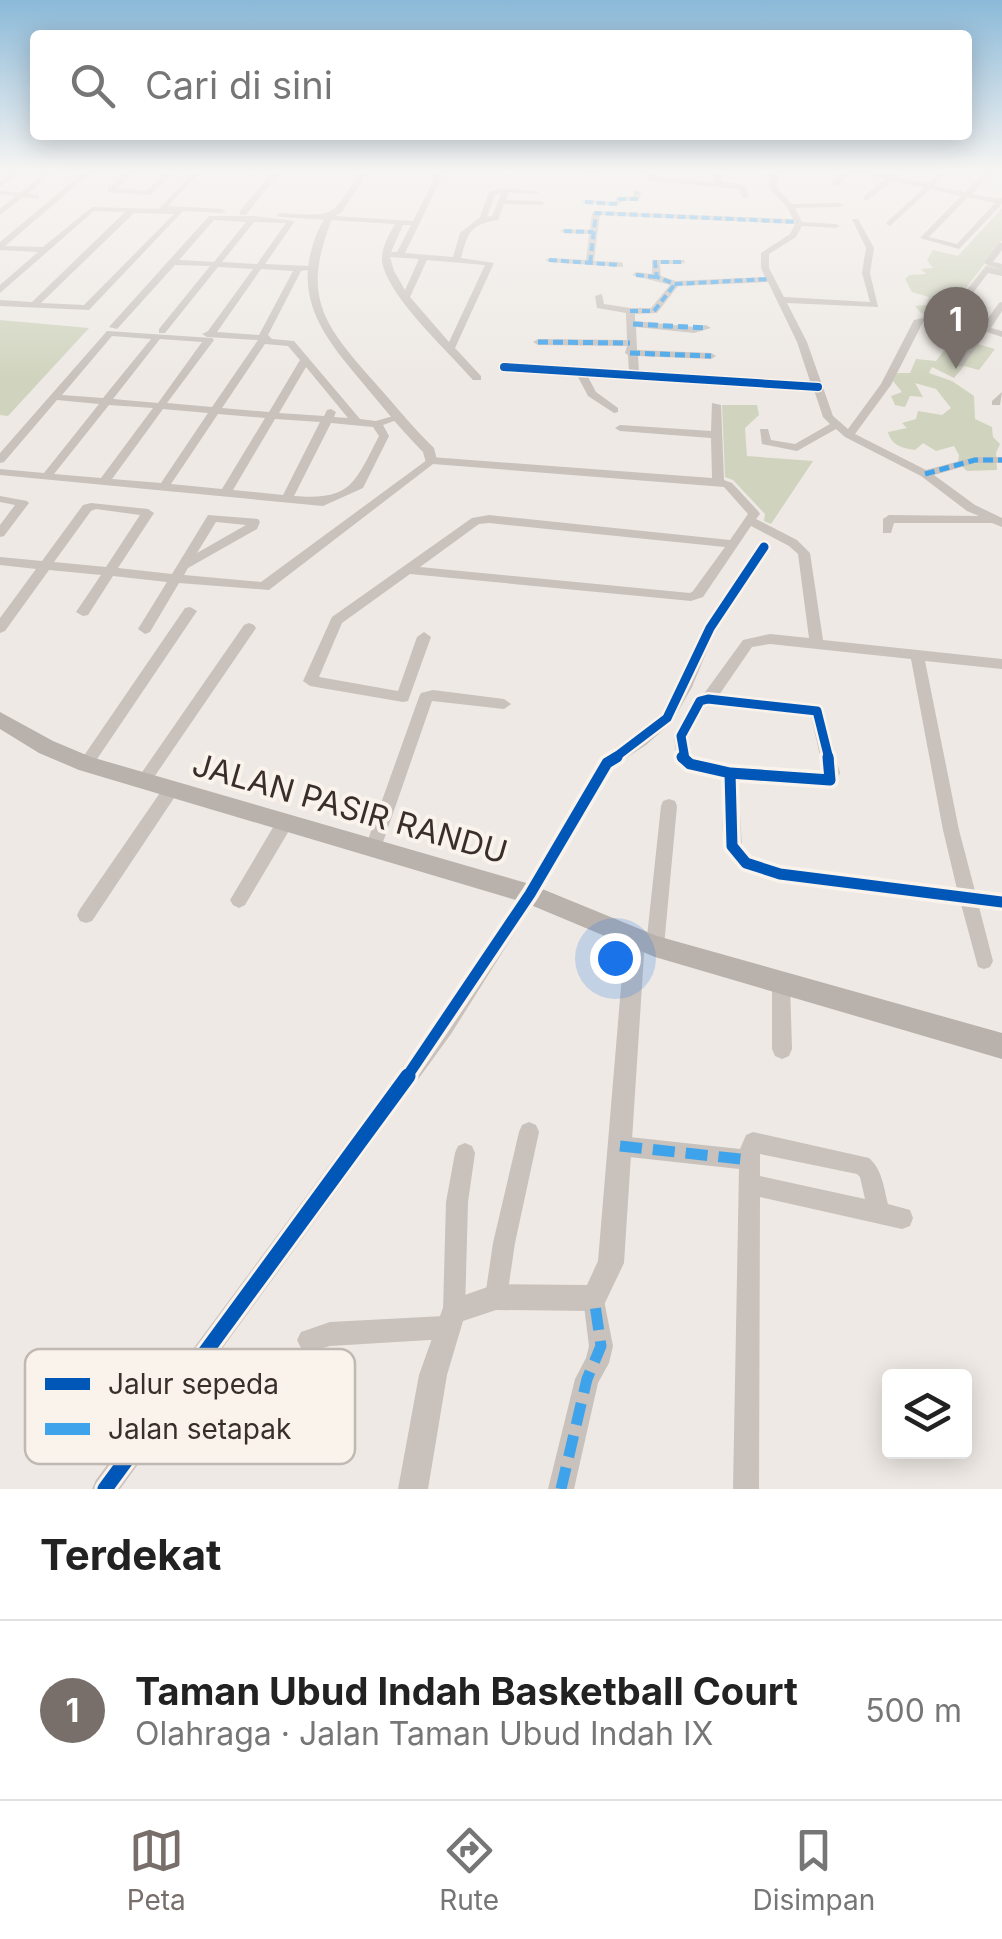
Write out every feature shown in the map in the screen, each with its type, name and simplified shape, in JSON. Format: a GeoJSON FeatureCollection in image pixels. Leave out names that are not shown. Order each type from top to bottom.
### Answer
{"type":"FeatureCollection","features":[{"type":"Feature","properties":{"kind":"main road","name":"JALAN PASIR RANDU"},"geometry":{"type":"LineString","coordinates":[[0,719],[26,736],[86,764],[530,894],[645,943],[1002,1046]]}},
{"type":"Feature","properties":{"kind":"street"},"geometry":{"type":"LineString","coordinates":[[0,290],[57,240]]}},
{"type":"Feature","properties":{"kind":"street"},"geometry":{"type":"LineString","coordinates":[[38,305],[104,240]]}},
{"type":"Feature","properties":{"kind":"street"},"geometry":{"type":"LineString","coordinates":[[0,303],[90,306],[153,240]]}},
{"type":"Feature","properties":{"kind":"street"},"geometry":{"type":"LineString","coordinates":[[104,482],[209,340],[114,327],[193,240]]}},
{"type":"Feature","properties":{"kind":"street"},"geometry":{"type":"LineString","coordinates":[[46,477],[230,240]]}},
{"type":"Feature","properties":{"kind":"street"},"geometry":{"type":"LineString","coordinates":[[211,334],[278,240]]}},
{"type":"Feature","properties":{"kind":"street"},"geometry":{"type":"LineString","coordinates":[[262,338],[317,240]]}},
{"type":"Feature","properties":{"kind":"street"},"geometry":{"type":"LineString","coordinates":[[392,240],[386,254],[389,274],[405,298],[452,346],[476,378]]}},
{"type":"Feature","properties":{"kind":"street"},"geometry":{"type":"LineString","coordinates":[[400,254],[406,240]]}},
{"type":"Feature","properties":{"kind":"street"},"geometry":{"type":"LineString","coordinates":[[456,258],[462,240]]}},
{"type":"Feature","properties":{"kind":"street"},"geometry":{"type":"LineString","coordinates":[[590,263],[593,240]]}},
{"type":"Feature","properties":{"kind":"street"},"geometry":{"type":"LineString","coordinates":[[785,240],[764,253],[770,279],[784,300],[824,410],[849,435],[926,474],[998,522],[1002,538]]}},
{"type":"Feature","properties":{"kind":"street"},"geometry":{"type":"LineString","coordinates":[[784,300],[876,305],[866,274],[870,248],[866,240]]}},
{"type":"Feature","properties":{"kind":"street"},"geometry":{"type":"LineString","coordinates":[[927,240],[959,247],[965,240]]}},
{"type":"Feature","properties":{"kind":"street"},"geometry":{"type":"LineString","coordinates":[[1002,245],[949,319],[1002,334]]}},
{"type":"Feature","properties":{"kind":"street"},"geometry":{"type":"LineString","coordinates":[[653,247],[657,277]]}},
{"type":"Feature","properties":{"kind":"street"},"geometry":{"type":"LineString","coordinates":[[0,248],[44,252]]}},
{"type":"Feature","properties":{"kind":"street"},"geometry":{"type":"LineString","coordinates":[[386,254],[490,263],[452,346]]}},
{"type":"Feature","properties":{"kind":"street"},"geometry":{"type":"LineString","coordinates":[[405,298],[424,256]]}},
{"type":"Feature","properties":{"kind":"street"},"geometry":{"type":"LineString","coordinates":[[550,260],[620,265]]}},
{"type":"Feature","properties":{"kind":"street"},"geometry":{"type":"LineString","coordinates":[[174,262],[304,269]]}},
{"type":"Feature","properties":{"kind":"street"},"geometry":{"type":"LineString","coordinates":[[654,262],[681,262]]}},
{"type":"Feature","properties":{"kind":"street"},"geometry":{"type":"LineString","coordinates":[[988,267],[1002,270]]}},
{"type":"Feature","properties":{"kind":"street"},"geometry":{"type":"LineString","coordinates":[[304,269],[315,313],[328,336],[429,451],[431,460]]}},
{"type":"Feature","properties":{"kind":"street"},"geometry":{"type":"LineString","coordinates":[[636,275],[675,284],[770,279]]}},
{"type":"Feature","properties":{"kind":"street"},"geometry":{"type":"LineString","coordinates":[[599,296],[600,306],[654,310],[675,284]]}},
{"type":"Feature","properties":{"kind":"street"},"geometry":{"type":"LineString","coordinates":[[960,364],[1002,306]]}},
{"type":"Feature","properties":{"kind":"street"},"geometry":{"type":"LineString","coordinates":[[630,310],[634,374]]}},
{"type":"Feature","properties":{"kind":"street"},"geometry":{"type":"LineString","coordinates":[[0,460],[110,333],[287,339],[274,319]]}},
{"type":"Feature","properties":{"kind":"street"},"geometry":{"type":"LineString","coordinates":[[849,435],[886,385],[919,320]]}},
{"type":"Feature","properties":{"kind":"street"},"geometry":{"type":"LineString","coordinates":[[633,324],[706,328]]}},
{"type":"Feature","properties":{"kind":"street"},"geometry":{"type":"LineString","coordinates":[[164,487],[259,343],[289,342],[356,422]]}},
{"type":"Feature","properties":{"kind":"street"},"geometry":{"type":"LineString","coordinates":[[538,342],[711,356]]}},
{"type":"Feature","properties":{"kind":"street"},"geometry":{"type":"LineString","coordinates":[[226,492],[305,360]]}},
{"type":"Feature","properties":{"kind":"street"},"geometry":{"type":"LineString","coordinates":[[504,367],[818,387]]}},
{"type":"Feature","properties":{"kind":"street"},"geometry":{"type":"LineString","coordinates":[[581,373],[592,394],[614,410]]}},
{"type":"Feature","properties":{"kind":"street"},"geometry":{"type":"LineString","coordinates":[[54,397],[376,424],[400,418]]}},
{"type":"Feature","properties":{"kind":"street"},"geometry":{"type":"LineString","coordinates":[[287,498],[325,420],[340,402]]}},
{"type":"Feature","properties":{"kind":"street"},"geometry":{"type":"LineString","coordinates":[[716,405],[718,482]]}},
{"type":"Feature","properties":{"kind":"street"},"geometry":{"type":"LineString","coordinates":[[0,472],[330,501],[359,486],[384,436],[376,424]]}},
{"type":"Feature","properties":{"kind":"street"},"geometry":{"type":"LineString","coordinates":[[764,431],[766,442],[797,448],[837,424]]}},
{"type":"Feature","properties":{"kind":"street"},"geometry":{"type":"LineString","coordinates":[[620,428],[717,435]]}},
{"type":"Feature","properties":{"kind":"street"},"geometry":{"type":"LineString","coordinates":[[0,561],[253,587],[272,583],[431,460],[718,482],[728,485],[754,514],[757,525],[804,553],[818,644]]}},
{"type":"Feature","properties":{"kind":"street"},"geometry":{"type":"LineString","coordinates":[[926,474],[975,460],[1002,460]]}},
{"type":"Feature","properties":{"kind":"street"},"geometry":{"type":"LineString","coordinates":[[0,499],[23,503],[0,533]]}},
{"type":"Feature","properties":{"kind":"street"},"geometry":{"type":"LineString","coordinates":[[0,628],[86,508],[95,505],[148,513],[83,612]]}},
{"type":"Feature","properties":{"kind":"street"},"geometry":{"type":"LineString","coordinates":[[145,629],[212,518],[254,522],[184,566]]}},
{"type":"Feature","properties":{"kind":"street"},"geometry":{"type":"LineString","coordinates":[[424,637],[403,697],[310,682],[337,620],[483,519],[732,544]]}},
{"type":"Feature","properties":{"kind":"street"},"geometry":{"type":"LineString","coordinates":[[887,530],[889,519],[998,522]]}},
{"type":"Feature","properties":{"kind":"street"},"geometry":{"type":"LineString","coordinates":[[406,570],[684,598],[698,594],[732,544],[757,525]]}},
{"type":"Feature","properties":{"kind":"street"},"geometry":{"type":"LineString","coordinates":[[208,1349],[444,1028],[530,894],[606,764],[643,740],[667,718],[685,688],[710,628],[764,547]]}},
{"type":"Feature","properties":{"kind":"street"},"geometry":{"type":"LineString","coordinates":[[86,764],[190,612]]}},
{"type":"Feature","properties":{"kind":"street"},"geometry":{"type":"LineString","coordinates":[[142,782],[249,628]]}},
{"type":"Feature","properties":{"kind":"street"},"geometry":{"type":"LineString","coordinates":[[708,699],[812,708],[821,714],[830,780],[730,773],[690,764],[682,756],[681,736],[696,705],[708,699],[748,643],[770,639],[1002,664]]}},
{"type":"Feature","properties":{"kind":"street"},"geometry":{"type":"LineString","coordinates":[[917,654],[966,898],[984,961]]}},
{"type":"Feature","properties":{"kind":"street"},"geometry":{"type":"LineString","coordinates":[[373,848],[426,698],[433,694],[504,704]]}},
{"type":"Feature","properties":{"kind":"street"},"geometry":{"type":"LineString","coordinates":[[730,773],[732,846],[744,864],[780,874],[1002,902]]}},
{"type":"Feature","properties":{"kind":"street"},"geometry":{"type":"LineString","coordinates":[[86,915],[170,790]]}},
{"type":"Feature","properties":{"kind":"street"},"geometry":{"type":"LineString","coordinates":[[561,1489],[587,1379],[597,1363],[600,1346],[594,1298],[611,1263],[620,1146],[645,943],[669,806]]}},
{"type":"Feature","properties":{"kind":"street"},"geometry":{"type":"LineString","coordinates":[[239,900],[284,824]]}},
{"type":"Feature","properties":{"kind":"street"},"geometry":{"type":"LineString","coordinates":[[781,983],[782,1049]]}},
{"type":"Feature","properties":{"kind":"street"},"geometry":{"type":"LineString","coordinates":[[496,1297],[529,1132]]}},
{"type":"Feature","properties":{"kind":"street"},"geometry":{"type":"LineString","coordinates":[[746,1489],[753,1142],[862,1165],[869,1171],[879,1213]]}},
{"type":"Feature","properties":{"kind":"street"},"geometry":{"type":"LineString","coordinates":[[620,1146],[750,1160]]}},
{"type":"Feature","properties":{"kind":"street"},"geometry":{"type":"LineString","coordinates":[[414,1489],[450,1319],[464,1153]]}},
{"type":"Feature","properties":{"kind":"street"},"geometry":{"type":"LineString","coordinates":[[750,1184],[902,1218]]}},
{"type":"Feature","properties":{"kind":"street"},"geometry":{"type":"LineString","coordinates":[[308,1340],[450,1319],[496,1297],[594,1298]]}},
{"type":"Feature","properties":{"kind":"street"},"geometry":{"type":"LineString","coordinates":[[105,1489],[123,1464]]}},
{"type":"Feature","properties":{"kind":"green space"},"geometry":{"type":"Polygon","coordinates":[[[972,240],[1002,240],[946,315],[988,263],[1002,267],[1002,273],[989,270],[948,317],[921,313],[915,306],[926,305],[929,297],[912,292],[905,279],[926,274],[921,269],[933,268],[927,260],[933,250],[958,256],[972,240]]]}},
{"type":"Feature","properties":{"kind":"green space"},"geometry":{"type":"Polygon","coordinates":[[[0,320],[89,328],[8,416],[0,415],[0,320]]]}},
{"type":"Feature","properties":{"kind":"green space"},"geometry":{"type":"Polygon","coordinates":[[[954,337],[995,349],[979,370],[964,366],[954,378],[932,367],[929,373],[952,381],[974,396],[975,419],[992,427],[993,437],[1000,444],[997,470],[967,471],[958,463],[954,446],[936,451],[923,443],[915,450],[895,443],[888,432],[907,428],[902,423],[916,419],[918,411],[942,415],[951,408],[936,389],[915,383],[923,397],[910,396],[905,407],[895,405],[891,396],[902,392],[893,381],[897,373],[910,373],[916,359],[936,361],[954,337]]]}},
{"type":"Feature","properties":{"kind":"green space"},"geometry":{"type":"Polygon","coordinates":[[[722,405],[757,405],[759,415],[745,428],[747,456],[813,461],[771,524],[764,521],[765,514],[733,480],[725,477],[722,405]]]}},
{"type":"Feature","properties":{"kind":"marked path"},"geometry":{"type":"LineString","coordinates":[[590,263],[593,240]]}},
{"type":"Feature","properties":{"kind":"marked path"},"geometry":{"type":"LineString","coordinates":[[549,260],[620,265]]}},
{"type":"Feature","properties":{"kind":"marked path"},"geometry":{"type":"LineString","coordinates":[[681,262],[655,262],[657,277],[675,284],[770,279]]}},
{"type":"Feature","properties":{"kind":"marked path"},"geometry":{"type":"LineString","coordinates":[[636,275],[657,277]]}},
{"type":"Feature","properties":{"kind":"marked path"},"geometry":{"type":"LineString","coordinates":[[630,311],[654,311],[675,284]]}},
{"type":"Feature","properties":{"kind":"marked path"},"geometry":{"type":"LineString","coordinates":[[633,324],[706,328]]}},
{"type":"Feature","properties":{"kind":"marked path"},"geometry":{"type":"LineString","coordinates":[[538,342],[630,343]]}},
{"type":"Feature","properties":{"kind":"marked path"},"geometry":{"type":"LineString","coordinates":[[630,353],[711,356]]}},
{"type":"Feature","properties":{"kind":"marked path"},"geometry":{"type":"LineString","coordinates":[[925,474],[975,460],[1002,460]]}},
{"type":"Feature","properties":{"kind":"marked path"},"geometry":{"type":"LineString","coordinates":[[620,1146],[750,1160]]}},
{"type":"Feature","properties":{"kind":"marked path"},"geometry":{"type":"LineString","coordinates":[[561,1489],[587,1379],[601,1346],[594,1298]]}},
{"type":"Feature","properties":{"kind":"cycle path"},"geometry":{"type":"LineString","coordinates":[[504,367],[818,387]]}},
{"type":"Feature","properties":{"kind":"cycle path"},"geometry":{"type":"LineString","coordinates":[[208,1349],[444,1027],[530,894],[607,763],[667,718],[710,628],[764,547]]}},
{"type":"Feature","properties":{"kind":"cycle path"},"geometry":{"type":"LineString","coordinates":[[730,773],[690,764],[682,757],[681,736],[700,701],[817,711],[832,773],[830,780],[730,773],[732,846],[740,859],[758,869],[780,874],[1002,902]]}},
{"type":"Feature","properties":{"kind":"cycle path"},"geometry":{"type":"LineString","coordinates":[[105,1489],[123,1464]]}},
{"type":"Feature","properties":{"kind":"place","name":"Taman Ubud Indah Basketball Court"},"geometry":{"type":"Point","coordinates":[956,369]}}]}
